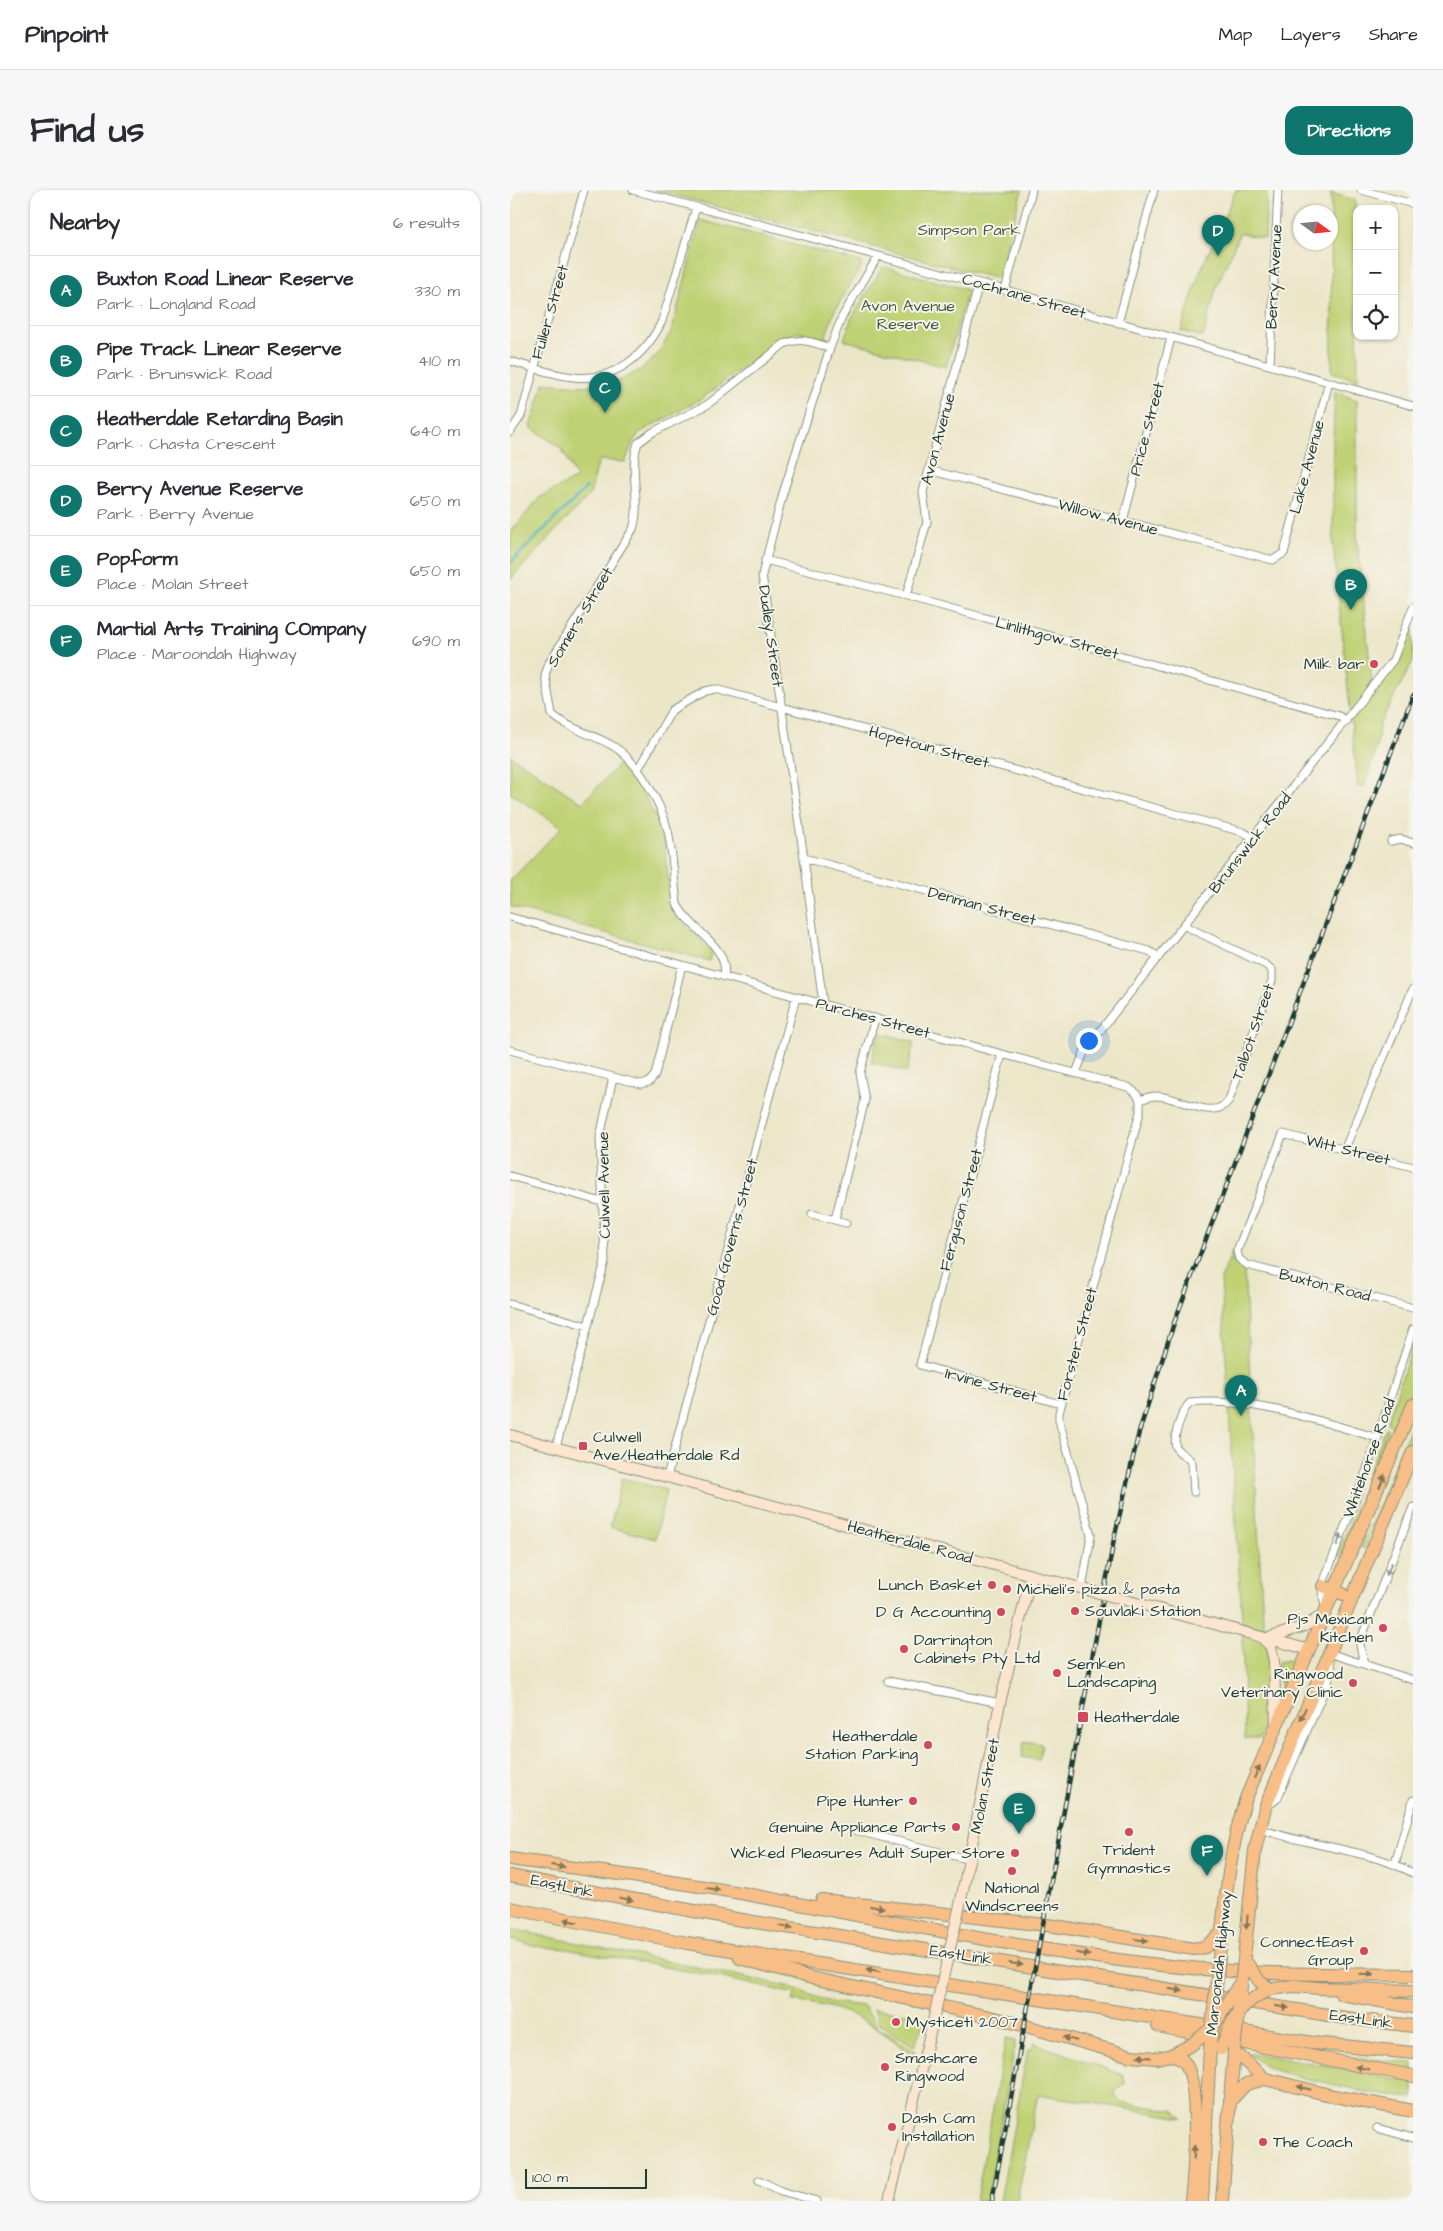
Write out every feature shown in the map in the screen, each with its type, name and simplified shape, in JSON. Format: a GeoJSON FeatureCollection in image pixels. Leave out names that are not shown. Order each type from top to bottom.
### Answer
{"type":"FeatureCollection","features":[{"type":"Feature","properties":{"kind":"highway","name":"Whitehorse Road"},"geometry":{"type":"LineString","coordinates":[[1310,1650],[1413,1405]]}},
{"type":"Feature","properties":{"kind":"highway"},"geometry":{"type":"LineString","coordinates":[[1310,1650],[1329,1653],[1413,1452]]}},
{"type":"Feature","properties":{"kind":"highway"},"geometry":{"type":"LineString","coordinates":[[1323,1586],[1352,1598]]}},
{"type":"Feature","properties":{"kind":"highway","name":"Maroondah Highway"},"geometry":{"type":"LineString","coordinates":[[1222,2201],[1230,2101],[1223,2046],[1214,2023],[1214,2003],[1227,1882],[1236,1833],[1246,1798],[1310,1650]]}},
{"type":"Feature","properties":{"kind":"highway","name":"Maroondah Highway"},"geometry":{"type":"LineString","coordinates":[[1202,2201],[1209,2064],[1223,2046],[1238,2012],[1258,1828],[1329,1653]]}},
{"type":"Feature","properties":{"kind":"highway"},"geometry":{"type":"LineString","coordinates":[[510,1859],[742,1894],[1108,1958],[1202,1969],[1267,1973],[1413,1975]]}},
{"type":"Feature","properties":{"kind":"highway","name":"EastLink"},"geometry":{"type":"LineString","coordinates":[[510,1876],[736,1919],[1337,2016],[1413,2026]]}},
{"type":"Feature","properties":{"kind":"highway"},"geometry":{"type":"LineString","coordinates":[[742,1894],[1055,1926],[1194,1949],[1205,1947],[1222,1933]]}},
{"type":"Feature","properties":{"kind":"highway","name":"EastLink"},"geometry":{"type":"LineString","coordinates":[[510,1908],[687,1943],[1313,2043],[1413,2053]]}},
{"type":"Feature","properties":{"kind":"highway"},"geometry":{"type":"LineString","coordinates":[[687,1943],[808,1977],[1008,2021],[1131,2056],[1157,2058],[1171,2055],[1191,2045],[1214,2023],[1242,1981]]}},
{"type":"Feature","properties":{"kind":"highway"},"geometry":{"type":"LineString","coordinates":[[1244,1959],[1260,1982],[1271,1989]]}},
{"type":"Feature","properties":{"kind":"highway"},"geometry":{"type":"LineString","coordinates":[[921,1979],[1413,2076]]}},
{"type":"Feature","properties":{"kind":"highway"},"geometry":{"type":"LineString","coordinates":[[1238,2012],[1250,1999],[1271,1989],[1294,1986],[1413,1990]]}},
{"type":"Feature","properties":{"kind":"highway"},"geometry":{"type":"LineString","coordinates":[[1319,1988],[1359,1999],[1413,2007]]}},
{"type":"Feature","properties":{"kind":"highway"},"geometry":{"type":"LineString","coordinates":[[1214,2023],[1223,2046],[1265,2079],[1334,2096],[1410,2110]]}},
{"type":"Feature","properties":{"kind":"highway"},"geometry":{"type":"LineString","coordinates":[[1171,2055],[1186,2064],[1191,2074],[1194,2096],[1191,2201]]}},
{"type":"Feature","properties":{"kind":"highway"},"geometry":{"type":"LineString","coordinates":[[1230,2101],[1242,2088],[1265,2079]]}},
{"type":"Feature","properties":{"kind":"main road","name":"Heatherdale Road"},"geometry":{"type":"LineString","coordinates":[[510,1435],[1310,1650]]}},
{"type":"Feature","properties":{"kind":"main road","name":"Molan Street"},"geometry":{"type":"LineString","coordinates":[[889,2201],[960,1905],[1000,1703],[1031,1574]]}},
{"type":"Feature","properties":{"kind":"main road"},"geometry":{"type":"LineString","coordinates":[[1276,1730],[1274,1661],[1271,1647],[1264,1637],[1305,1626],[1326,1612]]}},
{"type":"Feature","properties":{"kind":"street","name":"Fuller Street"},"geometry":{"type":"LineString","coordinates":[[510,432],[521,416],[584,190]]}},
{"type":"Feature","properties":{"kind":"street","name":"Cochrane Street"},"geometry":{"type":"LineString","coordinates":[[633,190],[1005,290],[1413,406]]}},
{"type":"Feature","properties":{"kind":"street"},"geometry":{"type":"LineString","coordinates":[[1005,290],[1032,190]]}},
{"type":"Feature","properties":{"kind":"street"},"geometry":{"type":"LineString","coordinates":[[1118,323],[1154,190]]}},
{"type":"Feature","properties":{"kind":"street","name":"Berry Avenue"},"geometry":{"type":"LineString","coordinates":[[1270,364],[1278,190]]}},
{"type":"Feature","properties":{"kind":"street"},"geometry":{"type":"LineString","coordinates":[[1361,190],[1413,204]]}},
{"type":"Feature","properties":{"kind":"street"},"geometry":{"type":"LineString","coordinates":[[510,361],[574,377],[591,377],[609,373],[627,365],[643,352],[654,337],[662,321],[696,208]]}},
{"type":"Feature","properties":{"kind":"street","name":"Dudley Street"},"geometry":{"type":"LineString","coordinates":[[823,1004],[804,858],[762,575],[783,493],[830,348],[842,317],[878,256]]}},
{"type":"Feature","properties":{"kind":"street","name":"Avon Avenue"},"geometry":{"type":"LineString","coordinates":[[906,596],[927,522],[923,492],[979,283]]}},
{"type":"Feature","properties":{"kind":"street","name":"Price Street"},"geometry":{"type":"LineString","coordinates":[[1123,521],[1171,338]]}},
{"type":"Feature","properties":{"kind":"street","name":"Somers Street"},"geometry":{"type":"LineString","coordinates":[[724,977],[725,963],[721,953],[682,914],[677,904],[668,831],[656,801],[638,769],[629,758],[613,746],[552,714],[545,675],[549,663],[633,529],[636,521],[635,458],[638,444],[654,432],[707,405],[784,344],[796,339],[806,340],[830,348]]}},
{"type":"Feature","properties":{"kind":"street","name":"Lake Avenue"},"geometry":{"type":"LineString","coordinates":[[1284,552],[1329,382]]}},
{"type":"Feature","properties":{"kind":"street","name":"Willow Avenue"},"geometry":{"type":"LineString","coordinates":[[929,470],[1273,560],[1284,552]]}},
{"type":"Feature","properties":{"kind":"street","name":"Linlithgow Street"},"geometry":{"type":"LineString","coordinates":[[765,560],[906,596],[1339,716],[1346,721]]}},
{"type":"Feature","properties":{"kind":"street","name":"Brunswick Road"},"geometry":{"type":"LineString","coordinates":[[1076,1073],[1085,1050],[1185,926],[1393,660],[1413,607]]}},
{"type":"Feature","properties":{"kind":"street","name":"Hopetoun Street"},"geometry":{"type":"LineString","coordinates":[[638,769],[672,710],[705,690],[715,689],[1243,832],[1254,838]]}},
{"type":"Feature","properties":{"kind":"street"},"geometry":{"type":"LineString","coordinates":[[1391,841],[1401,839],[1413,842]]}},
{"type":"Feature","properties":{"kind":"street","name":"Denman Street"},"geometry":{"type":"LineString","coordinates":[[804,858],[1149,951],[1159,957]]}},
{"type":"Feature","properties":{"kind":"street","name":"Purches Street"},"geometry":{"type":"LineString","coordinates":[[510,917],[1002,1054],[1128,1087],[1136,1093],[1140,1100]]}},
{"type":"Feature","properties":{"kind":"street","name":"Talbot Street"},"geometry":{"type":"LineString","coordinates":[[1140,1100],[1156,1096],[1212,1110],[1224,1107],[1229,1100],[1272,981],[1272,970],[1266,965],[1185,926]]}},
{"type":"Feature","properties":{"kind":"street"},"geometry":{"type":"LineString","coordinates":[[510,1050],[613,1078],[641,1084],[649,1082],[655,1075],[682,965]]}},
{"type":"Feature","properties":{"kind":"street"},"geometry":{"type":"LineString","coordinates":[[1345,1148],[1413,989]]}},
{"type":"Feature","properties":{"kind":"street","name":"Good Governs Street"},"geometry":{"type":"LineString","coordinates":[[668,1477],[796,997]]}},
{"type":"Feature","properties":{"kind":"street"},"geometry":{"type":"LineString","coordinates":[[835,1219],[865,1100],[860,1073],[875,1018]]}},
{"type":"Feature","properties":{"kind":"street","name":"Ferguson Street"},"geometry":{"type":"LineString","coordinates":[[920,1365],[1002,1054]]}},
{"type":"Feature","properties":{"kind":"street","name":"Culwell Avenue"},"geometry":{"type":"LineString","coordinates":[[556,1447],[605,1261],[600,1137],[613,1078]]}},
{"type":"Feature","properties":{"kind":"street","name":"Forster Street"},"geometry":{"type":"LineString","coordinates":[[1082,1588],[1091,1535],[1059,1420],[1061,1404],[1140,1112],[1140,1100]]}},
{"type":"Feature","properties":{"kind":"street","name":"Witt Street"},"geometry":{"type":"LineString","coordinates":[[1239,1259],[1237,1251],[1283,1134],[1345,1148],[1413,1167]]}},
{"type":"Feature","properties":{"kind":"street"},"geometry":{"type":"LineString","coordinates":[[510,1176],[602,1202]]}},
{"type":"Feature","properties":{"kind":"street"},"geometry":{"type":"LineString","coordinates":[[812,1214],[846,1223]]}},
{"type":"Feature","properties":{"kind":"street","name":"Buxton Road"},"geometry":{"type":"LineString","coordinates":[[1239,1259],[1247,1265],[1413,1308]]}},
{"type":"Feature","properties":{"kind":"street"},"geometry":{"type":"LineString","coordinates":[[510,1304],[588,1326]]}},
{"type":"Feature","properties":{"kind":"street","name":"Whitehorse Road"},"geometry":{"type":"LineString","coordinates":[[1323,1586],[1378,1438],[1413,1329]]}},
{"type":"Feature","properties":{"kind":"street","name":"Irvine Street"},"geometry":{"type":"LineString","coordinates":[[920,1365],[1061,1404]]}},
{"type":"Feature","properties":{"kind":"street"},"geometry":{"type":"LineString","coordinates":[[1194,1492],[1192,1463],[1178,1450],[1175,1443],[1183,1414],[1190,1403],[1236,1403],[1266,1408],[1378,1438]]}},
{"type":"Feature","properties":{"kind":"street"},"geometry":{"type":"LineString","coordinates":[[1364,1664],[1360,1645],[1363,1634],[1413,1507]]}},
{"type":"Feature","properties":{"kind":"street"},"geometry":{"type":"LineString","coordinates":[[1323,1586],[1326,1612]]}},
{"type":"Feature","properties":{"kind":"street"},"geometry":{"type":"LineString","coordinates":[[1329,1653],[1413,1680]]}},
{"type":"Feature","properties":{"kind":"street"},"geometry":{"type":"LineString","coordinates":[[888,1681],[1000,1703]]}},
{"type":"Feature","properties":{"kind":"street"},"geometry":{"type":"LineString","coordinates":[[1395,1864],[1413,1800]]}},
{"type":"Feature","properties":{"kind":"street"},"geometry":{"type":"LineString","coordinates":[[1258,1828],[1395,1864],[1413,1873]]}},
{"type":"Feature","properties":{"kind":"street"},"geometry":{"type":"LineString","coordinates":[[854,1830],[970,1860]]}},
{"type":"Feature","properties":{"kind":"street"},"geometry":{"type":"LineString","coordinates":[[1377,2128],[1413,2138]]}},
{"type":"Feature","properties":{"kind":"street"},"geometry":{"type":"LineString","coordinates":[[759,2180],[782,2191],[817,2201]]}},
{"type":"Feature","properties":{"kind":"green space","name":"Simpson Park"},"geometry":{"type":"Polygon","coordinates":[[[654,190],[1022,190],[999,275],[994,278],[654,190]]]}},
{"type":"Feature","properties":{"kind":"green space"},"geometry":{"type":"Polygon","coordinates":[[[1236,190],[1267,190],[1265,239],[1240,233],[1216,288],[1203,337],[1181,331],[1199,274],[1236,190]]]}},
{"type":"Feature","properties":{"kind":"green space"},"geometry":{"type":"Polygon","coordinates":[[[1331,193],[1355,200],[1355,205],[1353,205],[1353,340],[1357,340],[1358,380],[1332,372],[1331,250],[1338,250],[1338,205],[1331,205],[1331,193]]]}},
{"type":"Feature","properties":{"kind":"green space"},"geometry":{"type":"Polygon","coordinates":[[[700,220],[860,262],[862,266],[834,312],[825,338],[799,332],[784,336],[703,398],[639,433],[625,462],[599,460],[590,494],[510,580],[510,533],[540,497],[577,478],[561,448],[530,427],[544,383],[579,386],[613,384],[640,370],[658,354],[672,330],[700,220]]]}},
{"type":"Feature","properties":{"kind":"green space","name":"Avon Avenue Reserve"},"geometry":{"type":"Polygon","coordinates":[[[884,267],[965,289],[967,293],[946,367],[844,340],[851,319],[884,267]]]}},
{"type":"Feature","properties":{"kind":"green space"},"geometry":{"type":"Polygon","coordinates":[[[1335,392],[1357,400],[1357,538],[1373,694],[1402,655],[1413,624],[1413,661],[1379,725],[1378,741],[1365,786],[1358,787],[1333,544],[1335,392]]]}},
{"type":"Feature","properties":{"kind":"green space"},"geometry":{"type":"Polygon","coordinates":[[[510,755],[582,803],[622,761],[638,783],[663,832],[672,912],[712,952],[709,961],[511,907],[510,881],[562,827],[510,793],[510,755]]]}},
{"type":"Feature","properties":{"kind":"green space"},"geometry":{"type":"Polygon","coordinates":[[[881,1033],[914,1042],[907,1072],[871,1062],[878,1036],[881,1033]]]}},
{"type":"Feature","properties":{"kind":"green space"},"geometry":{"type":"Polygon","coordinates":[[[1232,1251],[1233,1262],[1244,1268],[1263,1619],[1269,1664],[1268,1710],[1260,1739],[1245,1739],[1242,1620],[1221,1279],[1232,1251]]]}},
{"type":"Feature","properties":{"kind":"green space"},"geometry":{"type":"Polygon","coordinates":[[[1413,1343],[1413,1387],[1391,1439],[1392,1426],[1387,1423],[1413,1343]]]}},
{"type":"Feature","properties":{"kind":"green space"},"geometry":{"type":"Polygon","coordinates":[[[1413,1422],[1411,1444],[1364,1549],[1361,1547],[1413,1422]]]}},
{"type":"Feature","properties":{"kind":"green space"},"geometry":{"type":"Polygon","coordinates":[[[1386,1428],[1388,1429],[1384,1449],[1388,1451],[1340,1557],[1337,1555],[1386,1428]]]}},
{"type":"Feature","properties":{"kind":"green space"},"geometry":{"type":"Polygon","coordinates":[[[622,1478],[666,1490],[655,1539],[610,1527],[622,1478]]]}},
{"type":"Feature","properties":{"kind":"green space"},"geometry":{"type":"Polygon","coordinates":[[[1289,1660],[1297,1663],[1282,1696],[1278,1662],[1289,1660]]]}},
{"type":"Feature","properties":{"kind":"green space"},"geometry":{"type":"Polygon","coordinates":[[[1024,1741],[1042,1744],[1039,1760],[1022,1757],[1024,1741]]]}},
{"type":"Feature","properties":{"kind":"green space"},"geometry":{"type":"Polygon","coordinates":[[[510,1929],[787,1986],[829,2002],[864,2006],[878,2028],[916,2051],[913,2057],[883,2033],[843,2011],[793,2001],[795,1994],[709,1975],[566,1949],[541,1947],[510,1940],[510,1929]]]}},
{"type":"Feature","properties":{"kind":"green space"},"geometry":{"type":"Polygon","coordinates":[[[874,2009],[914,2014],[925,2019],[914,2046],[879,2024],[874,2009]]]}},
{"type":"Feature","properties":{"kind":"green space"},"geometry":{"type":"Polygon","coordinates":[[[1006,2038],[1016,2040],[987,2201],[976,2201],[1006,2038]]]}},
{"type":"Feature","properties":{"kind":"green space"},"geometry":{"type":"Polygon","coordinates":[[[1034,2043],[1123,2075],[1125,2085],[1118,2087],[1115,2094],[1120,2102],[1167,2110],[1172,2109],[1183,2118],[1038,2094],[1017,2201],[1000,2201],[1028,2049],[1032,2050],[1034,2043]]]}},
{"type":"Feature","properties":{"kind":"green space"},"geometry":{"type":"Polygon","coordinates":[[[1247,2053],[1413,2082],[1413,2098],[1382,2095],[1290,2075],[1269,2068],[1247,2053]]]}},
{"type":"Feature","properties":{"kind":"green space"},"geometry":{"type":"Polygon","coordinates":[[[1317,2054],[1413,2063],[1413,2072],[1317,2054]]]}},
{"type":"Feature","properties":{"kind":"waterway"},"geometry":{"type":"LineString","coordinates":[[510,563],[587,487]]}},
{"type":"Feature","properties":{"kind":"railway"},"geometry":{"type":"LineString","coordinates":[[992,2201],[1114,1539],[1139,1432],[1174,1323],[1413,695]]}},
{"type":"Feature","properties":{"kind":"place","name":"Berry Avenue Reserve"},"geometry":{"type":"Point","coordinates":[1218,256]}},
{"type":"Feature","properties":{"kind":"place","name":"Heatherdale Retarding Basin"},"geometry":{"type":"Point","coordinates":[605,413]}},
{"type":"Feature","properties":{"kind":"place","name":"Pipe Track Linear Reserve"},"geometry":{"type":"Point","coordinates":[1351,610]}},
{"type":"Feature","properties":{"kind":"place","name":"Milk bar"},"geometry":{"type":"Point","coordinates":[1374,664]}},
{"type":"Feature","properties":{"kind":"place","name":"Buxton Road Linear Reserve"},"geometry":{"type":"Point","coordinates":[1241,1416]}},
{"type":"Feature","properties":{"kind":"place","name":"Culwell Ave/Heatherdale Rd"},"geometry":{"type":"Point","coordinates":[583,1446]}},
{"type":"Feature","properties":{"kind":"place","name":"Lunch Basket"},"geometry":{"type":"Point","coordinates":[992,1585]}},
{"type":"Feature","properties":{"kind":"place","name":"Micheli's pizza & pasta"},"geometry":{"type":"Point","coordinates":[1007,1589]}},
{"type":"Feature","properties":{"kind":"place","name":"Souvlaki Station"},"geometry":{"type":"Point","coordinates":[1075,1611]}},
{"type":"Feature","properties":{"kind":"place","name":"D G Accounting"},"geometry":{"type":"Point","coordinates":[1001,1612]}},
{"type":"Feature","properties":{"kind":"place","name":"Pjs Mexican Kitchen"},"geometry":{"type":"Point","coordinates":[1383,1628]}},
{"type":"Feature","properties":{"kind":"place","name":"Darrington Cabinets Pty Ltd"},"geometry":{"type":"Point","coordinates":[904,1649]}},
{"type":"Feature","properties":{"kind":"place","name":"Semken Landscaping"},"geometry":{"type":"Point","coordinates":[1057,1673]}},
{"type":"Feature","properties":{"kind":"place","name":"Ringwood Veterinary Clinic"},"geometry":{"type":"Point","coordinates":[1353,1683]}},
{"type":"Feature","properties":{"kind":"place","name":"Heatherdale"},"geometry":{"type":"Point","coordinates":[1083,1717]}},
{"type":"Feature","properties":{"kind":"place","name":"Heatherdale Station Parking"},"geometry":{"type":"Point","coordinates":[928,1745]}},
{"type":"Feature","properties":{"kind":"place","name":"Pipe Hunter"},"geometry":{"type":"Point","coordinates":[913,1801]}},
{"type":"Feature","properties":{"kind":"place","name":"Genuine Appliance Parts"},"geometry":{"type":"Point","coordinates":[956,1827]}},
{"type":"Feature","properties":{"kind":"place","name":"Trident Gymnastics"},"geometry":{"type":"Point","coordinates":[1129,1832]}},
{"type":"Feature","properties":{"kind":"place","name":"Popform"},"geometry":{"type":"Point","coordinates":[1019,1834]}},
{"type":"Feature","properties":{"kind":"place","name":"Wicked Pleasures Adult Super Store"},"geometry":{"type":"Point","coordinates":[1015,1853]}},
{"type":"Feature","properties":{"kind":"place","name":"National Windscreens"},"geometry":{"type":"Point","coordinates":[1012,1871]}},
{"type":"Feature","properties":{"kind":"place","name":"Martial Arts Training COmpany"},"geometry":{"type":"Point","coordinates":[1207,1876]}},
{"type":"Feature","properties":{"kind":"place","name":"ConnectEast Group"},"geometry":{"type":"Point","coordinates":[1364,1951]}},
{"type":"Feature","properties":{"kind":"place","name":"Mysticeti 2007"},"geometry":{"type":"Point","coordinates":[896,2022]}},
{"type":"Feature","properties":{"kind":"place","name":"Smashcare Ringwood"},"geometry":{"type":"Point","coordinates":[885,2067]}},
{"type":"Feature","properties":{"kind":"place","name":"Dash Cam Installation"},"geometry":{"type":"Point","coordinates":[892,2127]}},
{"type":"Feature","properties":{"kind":"place","name":"The Coach"},"geometry":{"type":"Point","coordinates":[1263,2142]}}]}
